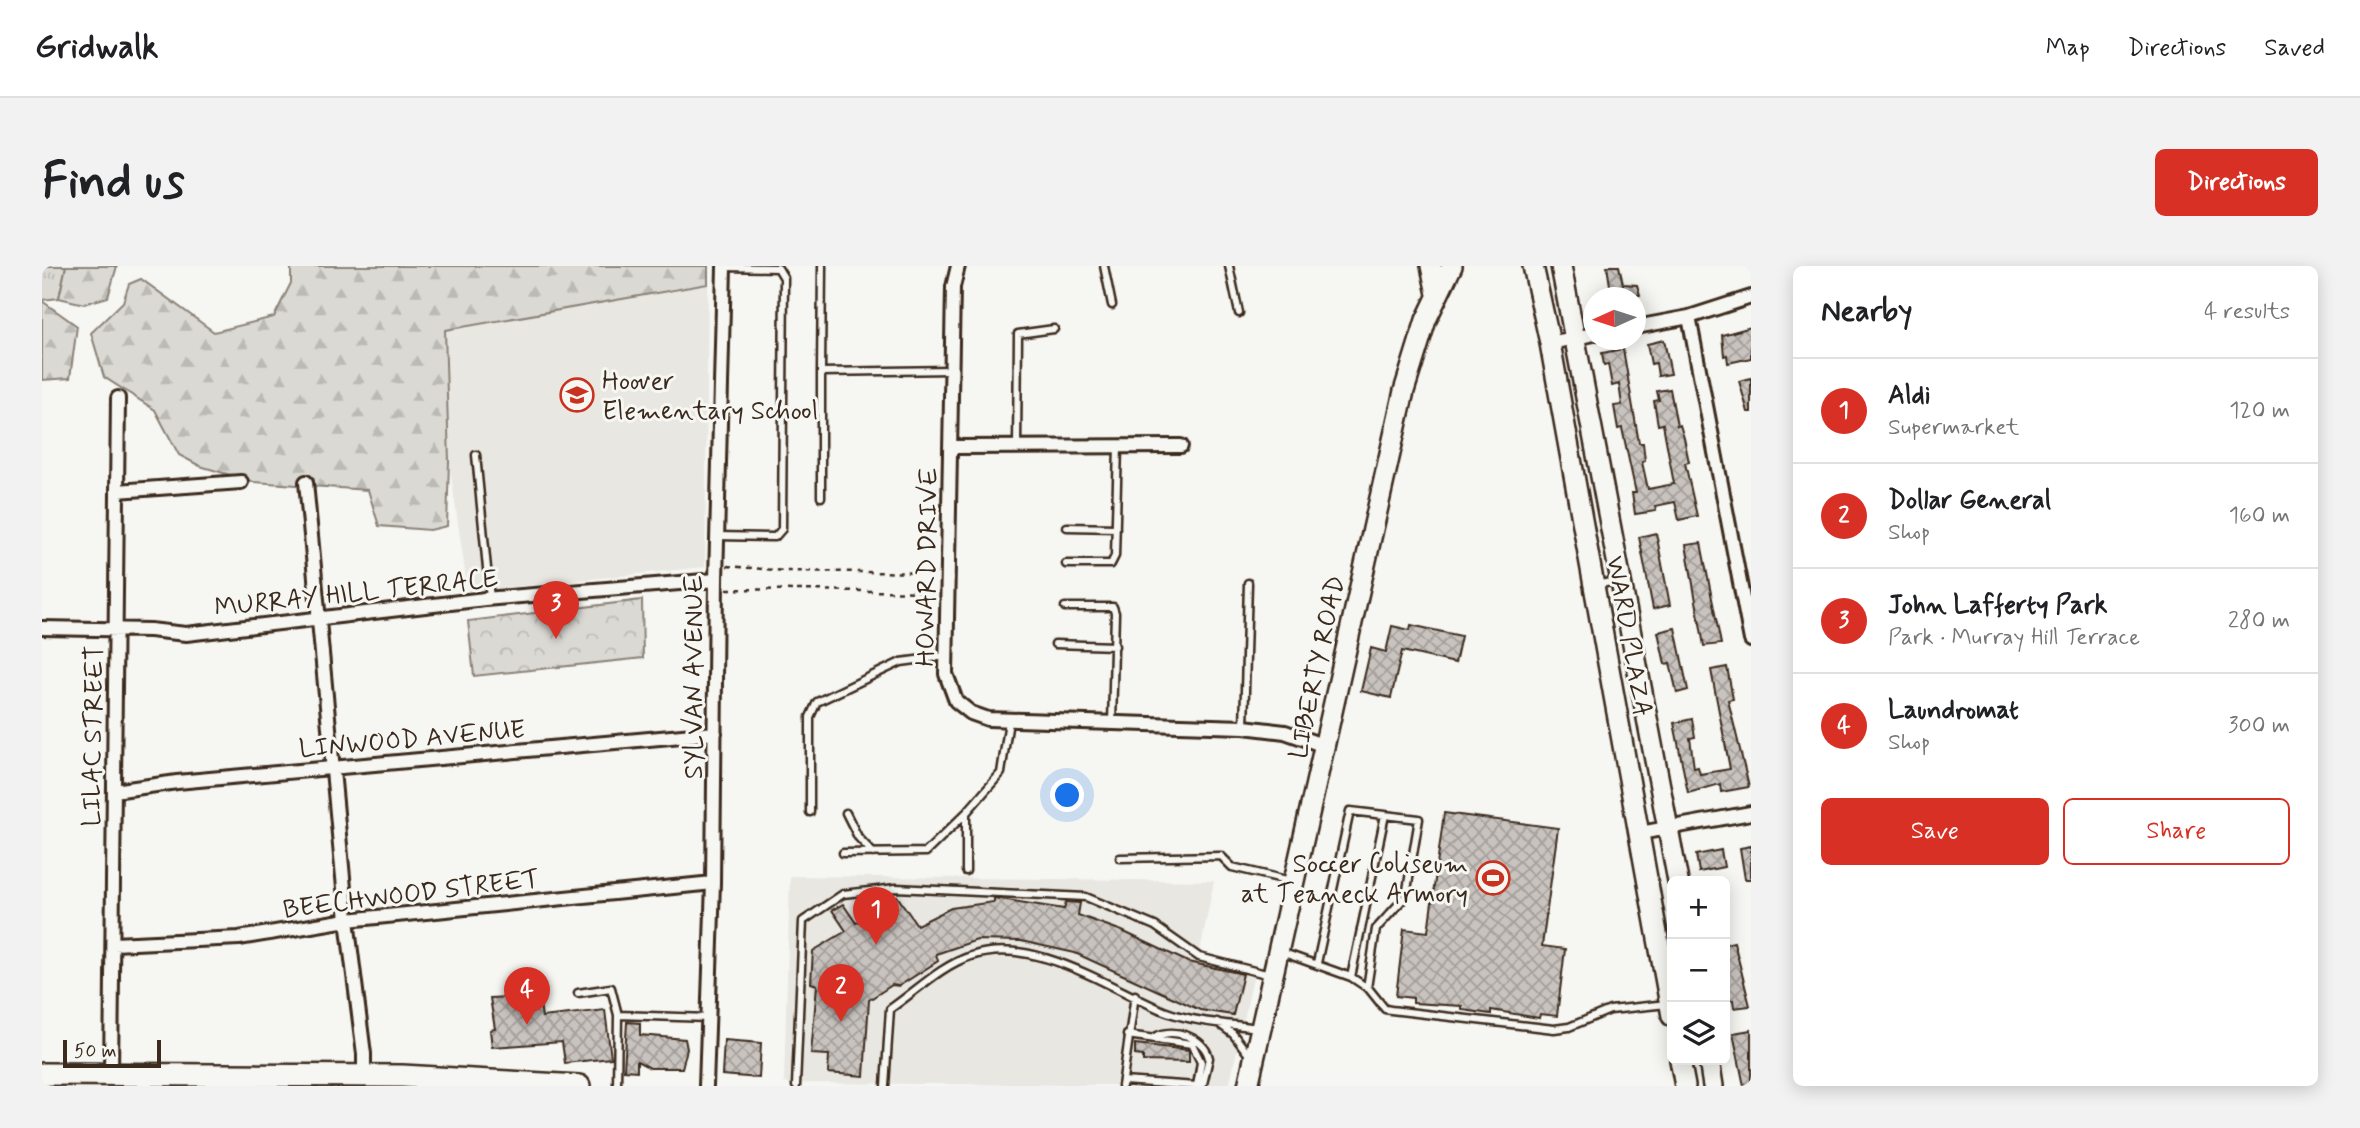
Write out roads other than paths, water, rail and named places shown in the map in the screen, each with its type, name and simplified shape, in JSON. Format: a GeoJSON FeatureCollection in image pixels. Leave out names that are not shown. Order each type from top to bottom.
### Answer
{"type":"FeatureCollection","features":[{"type":"Feature","properties":{"kind":"main road"},"geometry":{"type":"LineString","coordinates":[[42,1074],[111,1074],[156,1080],[350,1079],[579,1086]]}},
{"type":"Feature","properties":{"kind":"street","name":"HOWARD DRIVE"},"geometry":{"type":"LineString","coordinates":[[958,266],[953,287],[946,656],[946,674],[956,701],[971,713],[1009,721],[1244,727],[1284,732],[1325,746]]}},
{"type":"Feature","properties":{"kind":"street"},"geometry":{"type":"LineString","coordinates":[[1431,266],[1437,294]]}},
{"type":"Feature","properties":{"kind":"street","name":"LIBERTY ROAD"},"geometry":{"type":"LineString","coordinates":[[1248,1086],[1404,391],[1437,294],[1452,266]]}},
{"type":"Feature","properties":{"kind":"street","name":"WARD PLAZA"},"geometry":{"type":"LineString","coordinates":[[1533,266],[1671,1002]]}},
{"type":"Feature","properties":{"kind":"street","name":"WARD PLAZA"},"geometry":{"type":"LineString","coordinates":[[1561,266],[1583,333]]}},
{"type":"Feature","properties":{"kind":"street","name":"SYLVAN AVENUE"},"geometry":{"type":"LineString","coordinates":[[706,1086],[713,883],[716,565],[723,267]]}},
{"type":"Feature","properties":{"kind":"street"},"geometry":{"type":"LineString","coordinates":[[1646,325],[1689,317],[1751,297]]}},
{"type":"Feature","properties":{"kind":"street"},"geometry":{"type":"LineString","coordinates":[[1689,317],[1751,640]]}},
{"type":"Feature","properties":{"kind":"street"},"geometry":{"type":"LineString","coordinates":[[1549,343],[1583,336]]}},
{"type":"Feature","properties":{"kind":"street","name":"WARD PLAZA"},"geometry":{"type":"LineString","coordinates":[[1586,350],[1621,580],[1677,876]]}},
{"type":"Feature","properties":{"kind":"street","name":"LILAC STREET"},"geometry":{"type":"LineString","coordinates":[[111,1074],[118,398]]}},
{"type":"Feature","properties":{"kind":"street"},"geometry":{"type":"LineString","coordinates":[[950,447],[1181,446]]}},
{"type":"Feature","properties":{"kind":"street"},"geometry":{"type":"LineString","coordinates":[[117,491],[241,482]]}},
{"type":"Feature","properties":{"kind":"street"},"geometry":{"type":"LineString","coordinates":[[306,482],[347,920],[364,1054],[350,1079]]}},
{"type":"Feature","properties":{"kind":"street","name":"MURRAY HILL TERRACE"},"geometry":{"type":"LineString","coordinates":[[42,628],[186,634],[490,599],[716,584]]}},
{"type":"Feature","properties":{"kind":"street","name":"LINWOOD AVENUE"},"geometry":{"type":"LineString","coordinates":[[114,792],[177,782],[715,733]]}},
{"type":"Feature","properties":{"kind":"street"},"geometry":{"type":"LineString","coordinates":[[1640,833],[1751,813]]}},
{"type":"Feature","properties":{"kind":"street","name":"BEECHWOOD STREET"},"geometry":{"type":"LineString","coordinates":[[114,944],[239,938],[347,920],[713,883]]}},
{"type":"Feature","properties":{"kind":"street"},"geometry":{"type":"LineString","coordinates":[[1681,1065],[1685,1086]]}},
{"type":"Feature","properties":{"kind":"street"},"geometry":{"type":"LineString","coordinates":[[1710,1065],[1713,1086]]}},
{"type":"Feature","properties":{"kind":"lane"},"geometry":{"type":"LineString","coordinates":[[821,497],[822,266]]}},
{"type":"Feature","properties":{"kind":"lane"},"geometry":{"type":"LineString","coordinates":[[1104,266],[1112,305]]}},
{"type":"Feature","properties":{"kind":"lane"},"geometry":{"type":"LineString","coordinates":[[1230,266],[1239,313]]}},
{"type":"Feature","properties":{"kind":"lane"},"geometry":{"type":"LineString","coordinates":[[717,537],[775,537],[782,529],[784,278],[778,268],[723,267]]}},
{"type":"Feature","properties":{"kind":"lane"},"geometry":{"type":"LineString","coordinates":[[1017,447],[1018,334],[1054,329]]}},
{"type":"Feature","properties":{"kind":"lane"},"geometry":{"type":"LineString","coordinates":[[821,372],[951,370]]}},
{"type":"Feature","properties":{"kind":"lane"},"geometry":{"type":"LineString","coordinates":[[1066,564],[1111,564],[1115,556],[1118,446]]}},
{"type":"Feature","properties":{"kind":"lane"},"geometry":{"type":"LineString","coordinates":[[476,456],[490,599]]}},
{"type":"Feature","properties":{"kind":"lane"},"geometry":{"type":"LineString","coordinates":[[1067,527],[1116,528]]}},
{"type":"Feature","properties":{"kind":"lane"},"geometry":{"type":"LineString","coordinates":[[1594,585],[1621,580]]}},
{"type":"Feature","properties":{"kind":"lane"},"geometry":{"type":"LineString","coordinates":[[1244,727],[1248,583]]}},
{"type":"Feature","properties":{"kind":"lane"},"geometry":{"type":"LineString","coordinates":[[1065,607],[1113,607],[1115,646],[1112,723]]}},
{"type":"Feature","properties":{"kind":"lane"},"geometry":{"type":"LineString","coordinates":[[1055,644],[1115,646]]}},
{"type":"Feature","properties":{"kind":"lane"},"geometry":{"type":"LineString","coordinates":[[810,812],[810,717],[817,702],[901,662],[946,656]]}},
{"type":"Feature","properties":{"kind":"lane"},"geometry":{"type":"LineString","coordinates":[[843,853],[926,852],[1001,773],[1009,721]]}},
{"type":"Feature","properties":{"kind":"lane"},"geometry":{"type":"LineString","coordinates":[[1317,963],[1350,811],[1419,819],[1406,896],[1376,929],[1367,988]]}},
{"type":"Feature","properties":{"kind":"lane"},"geometry":{"type":"LineString","coordinates":[[846,813],[858,837],[873,853]]}},
{"type":"Feature","properties":{"kind":"lane"},"geometry":{"type":"LineString","coordinates":[[965,813],[966,872]]}},
{"type":"Feature","properties":{"kind":"lane"},"geometry":{"type":"LineString","coordinates":[[1351,977],[1385,815]]}},
{"type":"Feature","properties":{"kind":"lane"},"geometry":{"type":"LineString","coordinates":[[1120,858],[1221,856],[1232,867],[1295,882]]}},
{"type":"Feature","properties":{"kind":"lane"},"geometry":{"type":"LineString","coordinates":[[796,1086],[803,921],[843,894],[895,888],[1086,897],[1155,926],[1199,957],[1272,976]]}},
{"type":"Feature","properties":{"kind":"lane"},"geometry":{"type":"LineString","coordinates":[[1278,951],[1351,977],[1367,988],[1385,1009],[1553,1029],[1569,1027],[1610,1010],[1667,1007]]}},
{"type":"Feature","properties":{"kind":"lane"},"geometry":{"type":"LineString","coordinates":[[885,1086],[890,1009],[970,956],[1013,954],[1059,963],[1100,978],[1166,1012],[1261,1029]]}},
{"type":"Feature","properties":{"kind":"lane"},"geometry":{"type":"LineString","coordinates":[[578,993],[611,988],[618,1015],[617,1086]]}},
{"type":"Feature","properties":{"kind":"lane"},"geometry":{"type":"LineString","coordinates":[[1128,1035],[1186,1042],[1196,1048],[1202,1062],[1197,1086],[1122,1084],[1128,1035],[1135,996]]}},
{"type":"Feature","properties":{"kind":"lane"},"geometry":{"type":"LineString","coordinates":[[618,1015],[709,1018]]}},
{"type":"Feature","properties":{"kind":"lane"},"geometry":{"type":"LineString","coordinates":[[1217,1022],[1233,1034],[1254,1062]]}},
{"type":"Feature","properties":{"kind":"place","name":"Hoover Elementary School"},"geometry":{"type":"Point","coordinates":[577,395]}},
{"type":"Feature","properties":{"kind":"place","name":"John Lafferty Park"},"geometry":{"type":"Point","coordinates":[556,639]}},
{"type":"Feature","properties":{"kind":"place","name":"Soccer Coliseum at Teaneck Armory"},"geometry":{"type":"Point","coordinates":[1493,878]}},
{"type":"Feature","properties":{"kind":"place","name":"Aldi"},"geometry":{"type":"Point","coordinates":[876,945]}},
{"type":"Feature","properties":{"kind":"place","name":"Dollar General"},"geometry":{"type":"Point","coordinates":[841,1022]}},
{"type":"Feature","properties":{"kind":"place","name":"Laundromat"},"geometry":{"type":"Point","coordinates":[527,1025]}}]}
